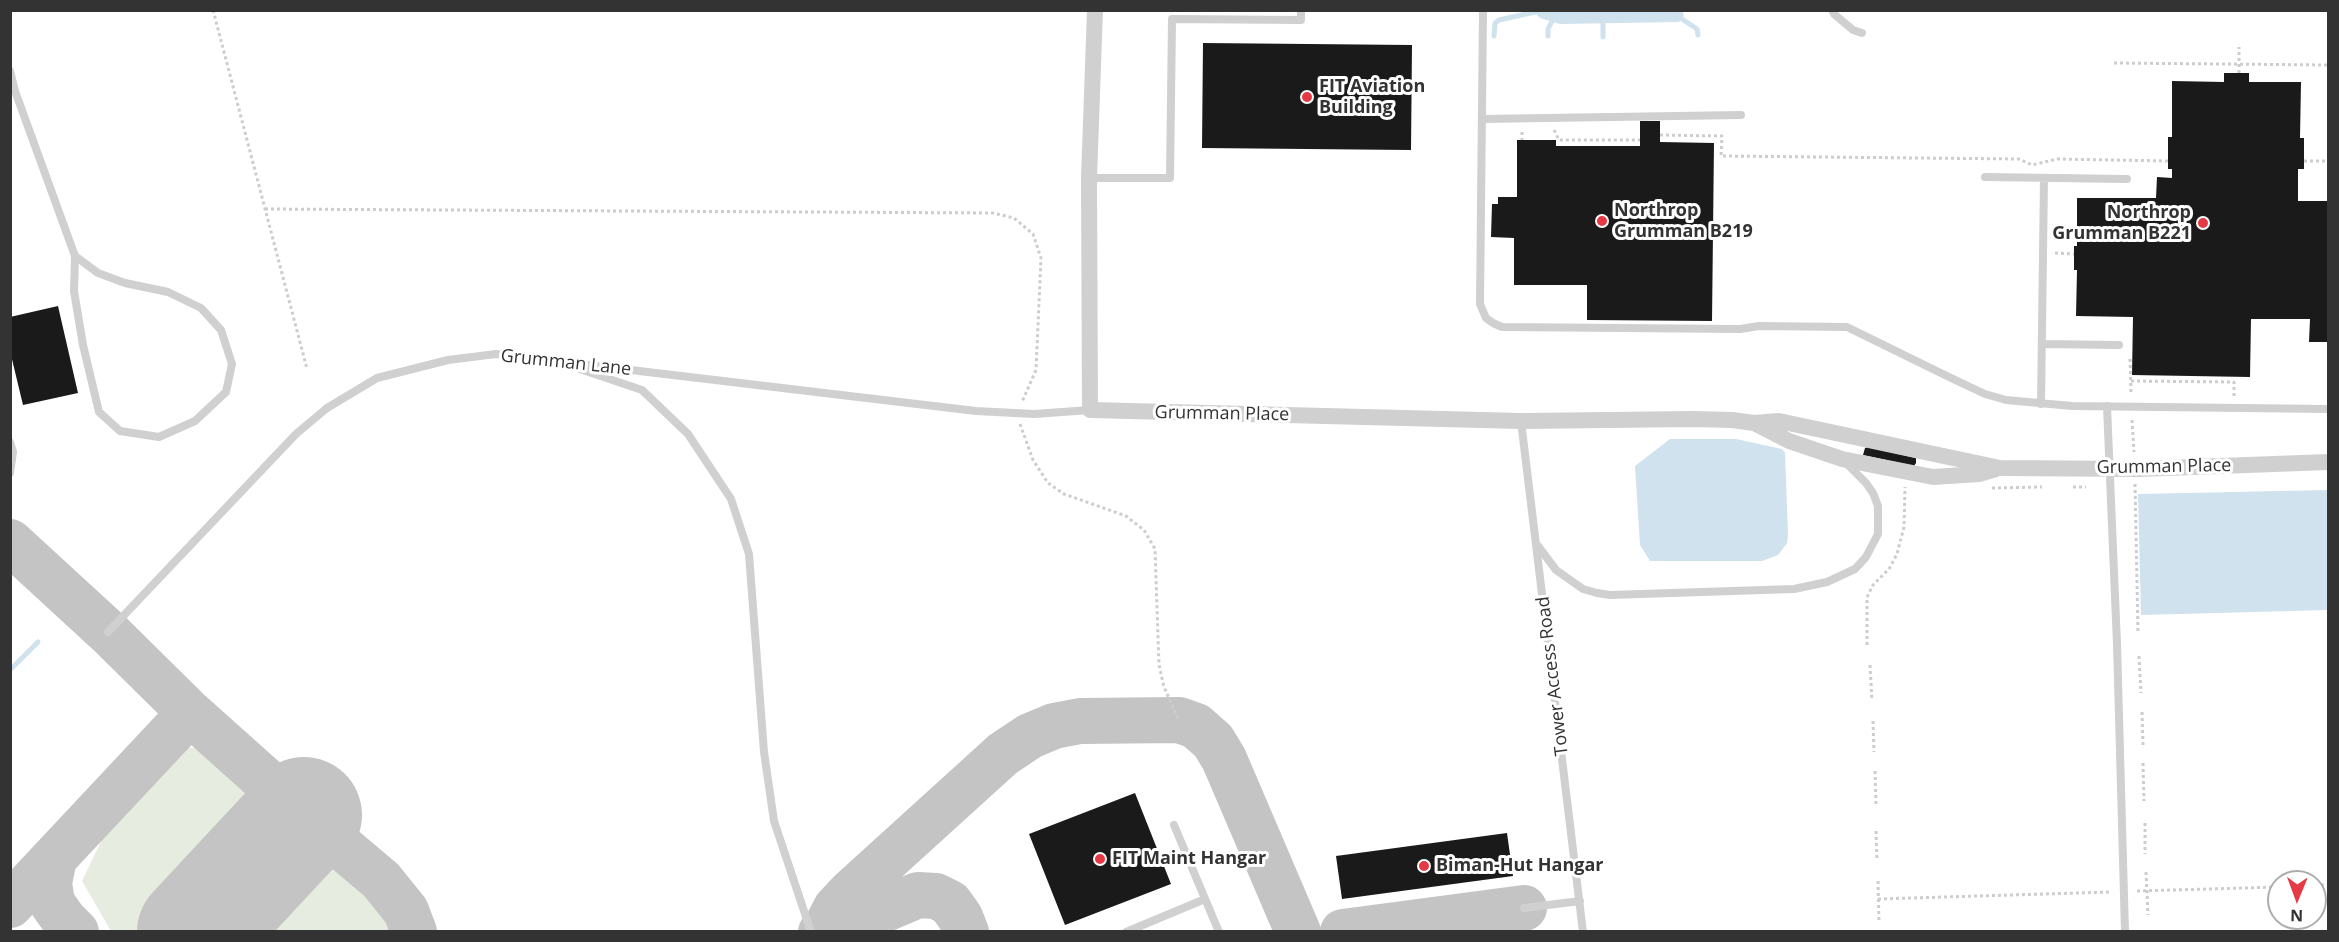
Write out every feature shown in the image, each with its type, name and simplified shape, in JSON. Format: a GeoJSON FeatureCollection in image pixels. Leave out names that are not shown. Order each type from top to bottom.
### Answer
{"type":"FeatureCollection","features":[{"type":"Feature","properties":{"kind":"street"},"geometry":{"type":"LineString","coordinates":[[1090,410],[1089,178],[1095,10]]}},
{"type":"Feature","properties":{"kind":"street","name":"Grumman Place"},"geometry":{"type":"LineString","coordinates":[[1090,410],[1521,421],[1693,419],[1754,423],[1779,422],[2000,468],[2109,468],[2328,462]]}},
{"type":"Feature","properties":{"kind":"street","name":"Grumman Place"},"geometry":{"type":"LineString","coordinates":[[1754,423],[1789,441],[1842,459],[1933,477],[1979,474],[2000,468]]}},
{"type":"Feature","properties":{"kind":"lane"},"geometry":{"type":"LineString","coordinates":[[1089,178],[1170,178],[1172,19],[1301,20],[1301,10]]}},
{"type":"Feature","properties":{"kind":"lane"},"geometry":{"type":"LineString","coordinates":[[1483,10],[1480,304],[1486,318],[1493,324],[1502,327],[1740,329],[1760,326],[1847,327],[1985,394],[2006,400],[2041,404],[2107,406],[2328,409]]}},
{"type":"Feature","properties":{"kind":"lane"},"geometry":{"type":"LineString","coordinates":[[1832,10],[1853,30],[1862,33]]}},
{"type":"Feature","properties":{"kind":"lane"},"geometry":{"type":"LineString","coordinates":[[10,71],[15,91],[75,256],[74,291],[83,345],[99,412],[120,431],[159,436],[195,422],[226,392],[232,364],[221,330],[201,308],[168,291],[125,283],[98,273],[75,256]]}},
{"type":"Feature","properties":{"kind":"lane"},"geometry":{"type":"LineString","coordinates":[[1482,118],[1741,115]]}},
{"type":"Feature","properties":{"kind":"lane"},"geometry":{"type":"LineString","coordinates":[[1985,177],[2127,178]]}},
{"type":"Feature","properties":{"kind":"lane"},"geometry":{"type":"LineString","coordinates":[[2041,404],[2044,178]]}},
{"type":"Feature","properties":{"kind":"lane"},"geometry":{"type":"LineString","coordinates":[[2042,344],[2119,345]]}},
{"type":"Feature","properties":{"kind":"lane","name":"Grumman Lane"},"geometry":{"type":"LineString","coordinates":[[108,632],[296,434],[327,408],[378,378],[448,360],[496,354],[975,411],[1016,413],[1090,410]]}},
{"type":"Feature","properties":{"kind":"lane"},"geometry":{"type":"LineString","coordinates":[[556,360],[642,390],[688,434],[731,499],[749,554],[764,752],[774,821],[811,932]]}},
{"type":"Feature","properties":{"kind":"lane"},"geometry":{"type":"LineString","coordinates":[[2107,406],[2125,932]]}},
{"type":"Feature","properties":{"kind":"lane","name":"Tower Access Road"},"geometry":{"type":"LineString","coordinates":[[1521,421],[1538,546],[1583,932]]}},
{"type":"Feature","properties":{"kind":"lane"},"geometry":{"type":"LineString","coordinates":[[10,442],[12,452],[10,473]]}},
{"type":"Feature","properties":{"kind":"lane"},"geometry":{"type":"LineString","coordinates":[[1538,546],[1556,570],[1583,589],[1604,594],[1794,589],[1827,582],[1855,568],[1866,557],[1878,534],[1878,506],[1873,493],[1842,459]]}},
{"type":"Feature","properties":{"kind":"lane"},"geometry":{"type":"LineString","coordinates":[[1174,825],[1219,932]]}},
{"type":"Feature","properties":{"kind":"lane"},"geometry":{"type":"LineString","coordinates":[[1126,932],[1206,899]]}},
{"type":"Feature","properties":{"kind":"lane"},"geometry":{"type":"LineString","coordinates":[[1524,908],[1580,901]]}},
{"type":"Feature","properties":{"kind":"path"},"geometry":{"type":"LineString","coordinates":[[213,11],[307,369]]}},
{"type":"Feature","properties":{"kind":"path"},"geometry":{"type":"LineString","coordinates":[[2239,47],[2239,73]]}},
{"type":"Feature","properties":{"kind":"path"},"geometry":{"type":"LineString","coordinates":[[2114,63],[2328,65]]}},
{"type":"Feature","properties":{"kind":"path"},"geometry":{"type":"LineString","coordinates":[[1522,128],[1522,140]]}},
{"type":"Feature","properties":{"kind":"path"},"geometry":{"type":"LineString","coordinates":[[1554,129],[1559,140],[1640,140]]}},
{"type":"Feature","properties":{"kind":"path"},"geometry":{"type":"LineString","coordinates":[[1660,135],[1722,136],[1721,156],[2019,159],[2032,165],[2057,159],[2168,161]]}},
{"type":"Feature","properties":{"kind":"path"},"geometry":{"type":"LineString","coordinates":[[2304,161],[2328,161]]}},
{"type":"Feature","properties":{"kind":"path"},"geometry":{"type":"LineString","coordinates":[[265,209],[993,213],[1014,218],[1033,234],[1041,258],[1036,370],[1016,413],[1033,460],[1048,483],[1064,494],[1126,516],[1144,530],[1155,549],[1159,665],[1164,687],[1179,720]]}},
{"type":"Feature","properties":{"kind":"path"},"geometry":{"type":"LineString","coordinates":[[2055,253],[2074,254]]}},
{"type":"Feature","properties":{"kind":"path"},"geometry":{"type":"LineString","coordinates":[[2130,358],[2131,396]]}},
{"type":"Feature","properties":{"kind":"path"},"geometry":{"type":"LineString","coordinates":[[2131,381],[2234,382],[2234,398]]}},
{"type":"Feature","properties":{"kind":"path"},"geometry":{"type":"LineString","coordinates":[[2132,419],[2134,457]]}},
{"type":"Feature","properties":{"kind":"path"},"geometry":{"type":"LineString","coordinates":[[1867,645],[1867,597],[1873,585],[1889,568],[1899,548],[1904,527],[1904,497],[1908,472]]}},
{"type":"Feature","properties":{"kind":"path"},"geometry":{"type":"LineString","coordinates":[[2138,633],[2134,484],[2146,484]]}},
{"type":"Feature","properties":{"kind":"path"},"geometry":{"type":"LineString","coordinates":[[2139,656],[2141,693]]}},
{"type":"Feature","properties":{"kind":"path"},"geometry":{"type":"LineString","coordinates":[[1870,665],[1872,700]]}},
{"type":"Feature","properties":{"kind":"path"},"geometry":{"type":"LineString","coordinates":[[2142,712],[2143,745]]}},
{"type":"Feature","properties":{"kind":"path"},"geometry":{"type":"LineString","coordinates":[[1873,721],[1874,752]]}},
{"type":"Feature","properties":{"kind":"path"},"geometry":{"type":"LineString","coordinates":[[2143,763],[2144,801]]}},
{"type":"Feature","properties":{"kind":"path"},"geometry":{"type":"LineString","coordinates":[[1875,771],[1876,806]]}},
{"type":"Feature","properties":{"kind":"path"},"geometry":{"type":"LineString","coordinates":[[2145,823],[2145,854]]}},
{"type":"Feature","properties":{"kind":"path"},"geometry":{"type":"LineString","coordinates":[[1876,831],[1877,861]]}},
{"type":"Feature","properties":{"kind":"path"},"geometry":{"type":"LineString","coordinates":[[2146,872],[2148,915]]}},
{"type":"Feature","properties":{"kind":"path"},"geometry":{"type":"LineString","coordinates":[[1878,882],[1879,923]]}},
{"type":"Feature","properties":{"kind":"path"},"geometry":{"type":"LineString","coordinates":[[2133,891],[2267,886]]}},
{"type":"Feature","properties":{"kind":"path"},"geometry":{"type":"LineString","coordinates":[[1878,899],[2113,892]]}},
{"type":"Feature","properties":{"kind":"shaded area"},"geometry":{"type":"Polygon","coordinates":[[[186,747],[214,754],[242,780],[253,801],[252,824],[247,833],[156,931],[111,931],[82,881],[107,829],[167,758],[186,747]]]}},
{"type":"Feature","properties":{"kind":"shaded area"},"geometry":{"type":"Polygon","coordinates":[[[314,860],[339,865],[378,903],[395,931],[236,931],[289,875],[299,866],[314,860]]]}},
{"type":"Feature","properties":{"kind":"water"},"geometry":{"type":"Polygon","coordinates":[[[1682,10],[1684,16],[1679,22],[1560,24],[1540,18],[1533,11],[1682,10]]]}},
{"type":"Feature","properties":{"kind":"water"},"geometry":{"type":"Polygon","coordinates":[[[1670,439],[1736,439],[1782,449],[1785,453],[1788,535],[1787,543],[1778,555],[1762,561],[1650,561],[1640,545],[1635,466],[1670,439]]]}},
{"type":"Feature","properties":{"kind":"water"},"geometry":{"type":"Polygon","coordinates":[[[2328,490],[2328,610],[2141,615],[2138,494],[2328,490]]]}},
{"type":"Feature","properties":{"kind":"building","name":"FIT Aviation Building"},"geometry":{"type":"Polygon","coordinates":[[[1203,43],[1412,45],[1411,150],[1202,148],[1203,43]]]}},
{"type":"Feature","properties":{"kind":"building","name":"Northrop Grumman B221"},"geometry":{"type":"Polygon","coordinates":[[[2224,73],[2249,73],[2249,82],[2301,82],[2300,138],[2304,138],[2304,169],[2298,169],[2298,201],[2328,201],[2328,342],[2309,342],[2310,319],[2251,319],[2250,377],[2132,375],[2133,317],[2076,316],[2077,270],[2074,270],[2074,246],[2077,246],[2077,198],[2156,198],[2157,177],[2172,178],[2172,169],[2168,169],[2168,137],[2172,137],[2172,81],[2224,82],[2224,73]]]}},
{"type":"Feature","properties":{"kind":"building","name":"Northrop Grumman B219"},"geometry":{"type":"Polygon","coordinates":[[[1640,121],[1660,121],[1660,142],[1714,143],[1712,321],[1587,320],[1587,285],[1514,285],[1514,238],[1491,237],[1492,204],[1498,204],[1498,197],[1517,197],[1517,140],[1556,140],[1556,146],[1640,146],[1640,121]]]}},
{"type":"Feature","properties":{"kind":"building"},"geometry":{"type":"Polygon","coordinates":[[[58,306],[78,393],[23,405],[10,351],[10,317],[58,306]]]}},
{"type":"Feature","properties":{"kind":"building"},"geometry":{"type":"Polygon","coordinates":[[[1865,448],[1916,458],[1916,463],[1914,466],[1863,455],[1865,448]]]}},
{"type":"Feature","properties":{"kind":"building","name":"FIT Maint Hangar"},"geometry":{"type":"Polygon","coordinates":[[[1135,793],[1171,884],[1065,925],[1029,834],[1135,793]]]}},
{"type":"Feature","properties":{"kind":"building","name":"Biman-Hut Hangar"},"geometry":{"type":"Polygon","coordinates":[[[1507,833],[1513,876],[1342,899],[1336,856],[1507,833]]]}},
{"type":"Feature","properties":{"kind":"waterway"},"geometry":{"type":"LineString","coordinates":[[1494,36],[1495,23],[1499,20],[1535,12]]}},
{"type":"Feature","properties":{"kind":"waterway"},"geometry":{"type":"LineString","coordinates":[[1682,19],[1697,29],[1698,35]]}},
{"type":"Feature","properties":{"kind":"waterway"},"geometry":{"type":"LineString","coordinates":[[1548,36],[1548,29],[1552,21]]}},
{"type":"Feature","properties":{"kind":"waterway"},"geometry":{"type":"LineString","coordinates":[[1603,23],[1603,37]]}},
{"type":"Feature","properties":{"kind":"waterway"},"geometry":{"type":"LineString","coordinates":[[10,670],[38,642]]}},
{"type":"Feature","properties":{"kind":"taxiway"},"geometry":{"type":"LineString","coordinates":[[10,542],[108,632],[190,713],[381,880],[406,911],[414,932]]}},
{"type":"Feature","properties":{"kind":"taxiway"},"geometry":{"type":"LineString","coordinates":[[10,905],[190,713]]}},
{"type":"Feature","properties":{"kind":"taxiway"},"geometry":{"type":"LineString","coordinates":[[821,932],[836,908],[851,892],[1003,754],[1030,736],[1054,726],[1080,721],[1179,720],[1196,726],[1213,741],[1224,759],[1298,932]]}},
{"type":"Feature","properties":{"kind":"taxiway"},"geometry":{"type":"LineString","coordinates":[[54,858],[49,883],[52,903],[76,932]]}},
{"type":"Feature","properties":{"kind":"taxiway"},"geometry":{"type":"LineString","coordinates":[[831,932],[918,895],[936,896],[950,903],[960,917],[966,932]]}},
{"type":"Feature","properties":{"kind":"taxiway"},"geometry":{"type":"LineString","coordinates":[[1343,932],[1524,908]]}},
{"type":"Feature","properties":{"kind":"runway"},"geometry":{"type":"LineString","coordinates":[[195,932],[304,815]]}},
{"type":"Feature","properties":{"kind":"place","name":"FIT Aviation Building"},"geometry":{"type":"Point","coordinates":[1307,97]}},
{"type":"Feature","properties":{"kind":"place","name":"Northrop Grumman B219"},"geometry":{"type":"Point","coordinates":[1602,221]}},
{"type":"Feature","properties":{"kind":"place","name":"Northrop Grumman B221"},"geometry":{"type":"Point","coordinates":[2203,223]}},
{"type":"Feature","properties":{"kind":"place","name":"FIT Maint Hangar"},"geometry":{"type":"Point","coordinates":[1100,859]}},
{"type":"Feature","properties":{"kind":"place","name":"Biman-Hut Hangar"},"geometry":{"type":"Point","coordinates":[1424,866]}}]}
